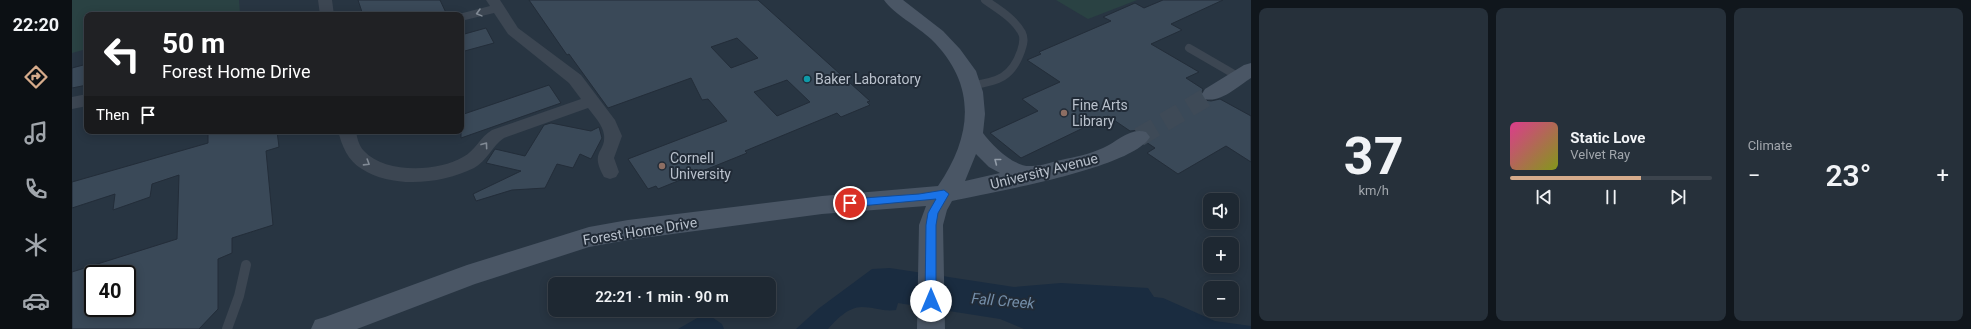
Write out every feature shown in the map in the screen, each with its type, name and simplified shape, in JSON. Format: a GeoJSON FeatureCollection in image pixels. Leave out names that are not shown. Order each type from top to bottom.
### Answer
{"type":"FeatureCollection","features":[{"type":"Feature","properties":{"kind":"street"},"geometry":{"type":"LineString","coordinates":[[325,0],[327,12]]}},
{"type":"Feature","properties":{"kind":"street"},"geometry":{"type":"LineString","coordinates":[[892,0],[936,34],[955,54],[965,68],[972,85],[975,109],[972,134],[958,173],[939,203],[931,329]]}},
{"type":"Feature","properties":{"kind":"street"},"geometry":{"type":"LineString","coordinates":[[464,17],[495,4],[519,37],[562,71],[572,76],[592,101],[611,129],[612,142],[605,158],[610,172]]}},
{"type":"Feature","properties":{"kind":"street"},"geometry":{"type":"LineString","coordinates":[[1212,94],[1245,73]]}},
{"type":"Feature","properties":{"kind":"street"},"geometry":{"type":"LineString","coordinates":[[72,103],[84,101]]}},
{"type":"Feature","properties":{"kind":"street"},"geometry":{"type":"LineString","coordinates":[[348,134],[359,157],[372,166],[386,172],[400,174],[436,173],[469,163],[479,154],[489,140],[498,134],[592,101]]}},
{"type":"Feature","properties":{"kind":"street"},"geometry":{"type":"LineString","coordinates":[[972,134],[996,161],[1014,171],[1030,175]]}},
{"type":"Feature","properties":{"kind":"street","name":"University Avenue"},"geometry":{"type":"LineString","coordinates":[[939,203],[1030,175],[1096,159],[1139,137]]}},
{"type":"Feature","properties":{"kind":"street","name":"Forest Home Drive"},"geometry":{"type":"LineString","coordinates":[[325,329],[482,271],[589,237],[628,230],[822,205],[919,198],[939,203]]}},
{"type":"Feature","properties":{"kind":"lane"},"geometry":{"type":"LineString","coordinates":[[972,85],[995,82],[1007,75],[1015,64],[1024,40],[1022,33],[1014,24],[985,0]]}},
{"type":"Feature","properties":{"kind":"lane"},"geometry":{"type":"LineString","coordinates":[[1189,48],[1245,73]]}},
{"type":"Feature","properties":{"kind":"lane"},"geometry":{"type":"LineString","coordinates":[[227,329],[239,296],[246,265]]}},
{"type":"Feature","properties":{"kind":"green space"},"geometry":{"type":"Polygon","coordinates":[[[72,0],[239,0],[240,12],[84,12],[84,50],[72,53],[72,0]]]}},
{"type":"Feature","properties":{"kind":"green space"},"geometry":{"type":"Polygon","coordinates":[[[1056,0],[1137,0],[1088,19],[1056,0]]]}},
{"type":"Feature","properties":{"kind":"water","name":"Fall Creek"},"geometry":{"type":"Polygon","coordinates":[[[890,268],[1014,287],[1061,283],[1148,288],[1154,297],[1163,298],[1203,317],[1215,321],[1251,326],[1251,329],[1024,329],[1000,319],[898,303],[896,310],[862,307],[852,309],[828,329],[796,329],[818,309],[872,269],[890,268]]]}},
{"type":"Feature","properties":{"kind":"water"},"geometry":{"type":"Polygon","coordinates":[[[699,317],[712,317],[722,324],[724,329],[678,329],[699,317]]]}},
{"type":"Feature","properties":{"kind":"building"},"geometry":{"type":"Polygon","coordinates":[[[358,0],[440,0],[446,12],[362,12],[358,0]]]}},
{"type":"Feature","properties":{"kind":"building"},"geometry":{"type":"Polygon","coordinates":[[[529,0],[758,0],[870,101],[867,102],[870,105],[841,117],[837,113],[745,151],[747,153],[658,189],[656,186],[648,189],[628,159],[727,121],[708,99],[702,100],[691,78],[608,108],[569,54],[567,55],[529,0]],[[737,38],[711,47],[731,68],[758,58],[737,38]],[[787,80],[754,92],[777,116],[810,102],[787,80]]]}},
{"type":"Feature","properties":{"kind":"building"},"geometry":{"type":"Polygon","coordinates":[[[1163,0],[1223,0],[1171,24],[1182,30],[1151,44],[1199,72],[1186,78],[1203,89],[1201,95],[1204,100],[1211,101],[1220,99],[1251,116],[1251,162],[1226,146],[1178,174],[1147,153],[1155,148],[1146,142],[1152,137],[1147,131],[1130,131],[1108,116],[1021,158],[990,133],[1038,111],[1022,99],[1060,82],[1027,60],[1041,54],[1039,52],[1111,21],[1103,17],[1135,3],[1144,8],[1163,0]]]}},
{"type":"Feature","properties":{"kind":"building"},"geometry":{"type":"Polygon","coordinates":[[[486,28],[494,43],[464,51],[464,34],[486,28]]]}},
{"type":"Feature","properties":{"kind":"building"},"geometry":{"type":"Polygon","coordinates":[[[84,65],[84,86],[72,88],[72,68],[84,65]]]}},
{"type":"Feature","properties":{"kind":"building"},"geometry":{"type":"Polygon","coordinates":[[[549,85],[561,103],[461,138],[461,134],[464,134],[464,114],[549,85]]]}},
{"type":"Feature","properties":{"kind":"building"},"geometry":{"type":"Polygon","coordinates":[[[551,123],[591,131],[599,127],[602,138],[591,159],[580,154],[573,168],[557,164],[545,188],[512,190],[476,201],[473,194],[521,171],[486,163],[495,149],[525,156],[544,125],[551,123]]]}},
{"type":"Feature","properties":{"kind":"building"},"geometry":{"type":"Polygon","coordinates":[[[208,134],[277,134],[279,147],[266,151],[273,225],[232,238],[232,253],[218,259],[218,309],[199,329],[72,329],[72,272],[84,268],[84,317],[136,317],[136,265],[94,265],[177,239],[179,175],[152,184],[150,197],[113,210],[115,194],[72,208],[72,182],[208,143],[208,134]]]}},
{"type":"Feature","properties":{"kind":"tunnel"},"geometry":{"type":"LineString","coordinates":[[1139,137],[1212,94]]}},
{"type":"Feature","properties":{"kind":"place","name":"Baker Laboratory"},"geometry":{"type":"Point","coordinates":[807,79]}},
{"type":"Feature","properties":{"kind":"place","name":"Fine Arts Library"},"geometry":{"type":"Point","coordinates":[1064,113]}},
{"type":"Feature","properties":{"kind":"place","name":"Cornell University"},"geometry":{"type":"Point","coordinates":[662,166]}},
{"type":"Feature","properties":{"kind":"route"},"geometry":{"type":"LineString","coordinates":[[850,203],[919,198],[944,194],[933,213],[931,225],[931,301]]}}]}
